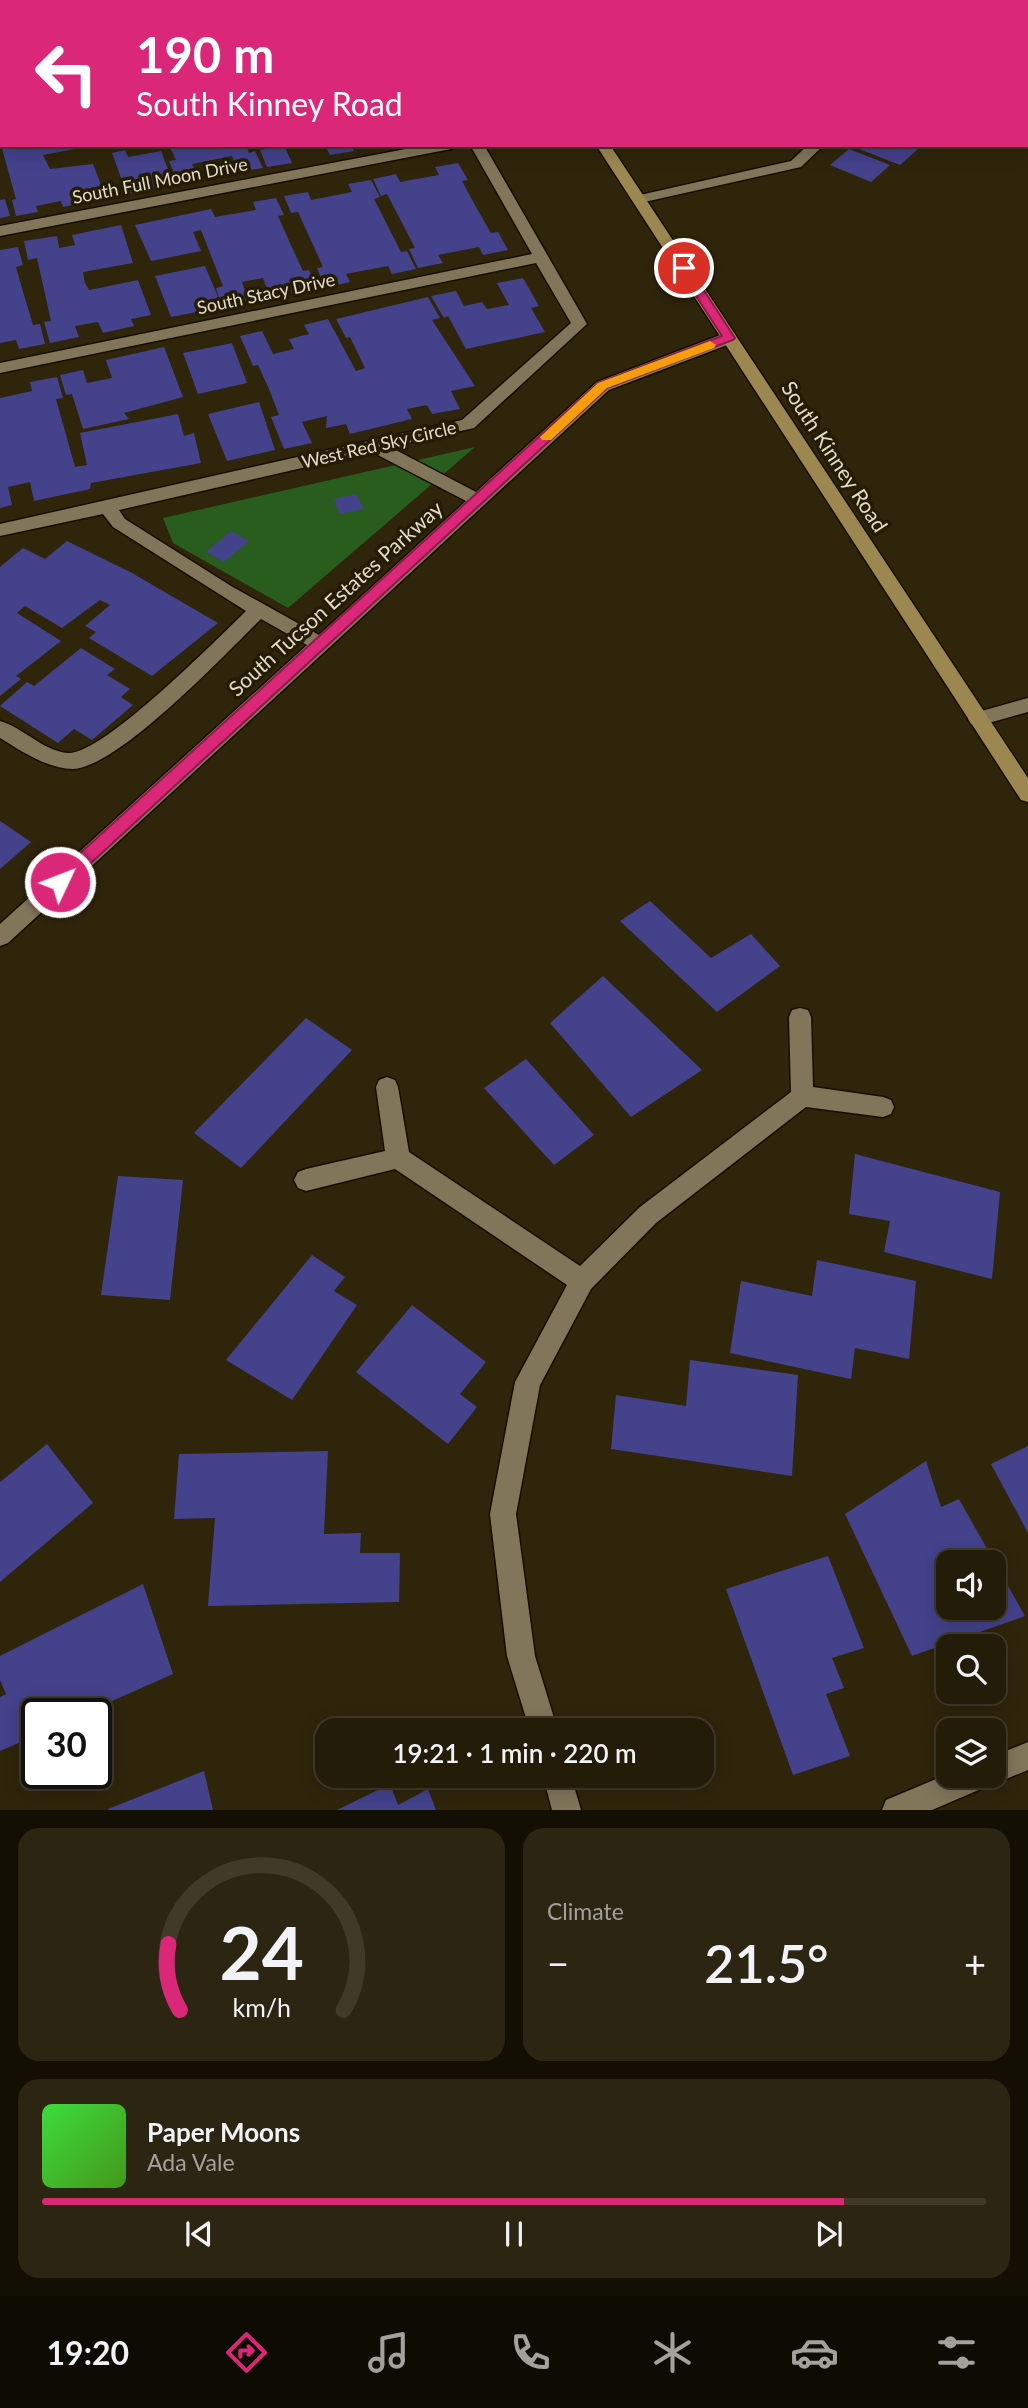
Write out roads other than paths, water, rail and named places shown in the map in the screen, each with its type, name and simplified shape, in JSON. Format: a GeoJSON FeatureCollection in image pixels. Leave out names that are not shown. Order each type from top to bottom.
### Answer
{"type":"FeatureCollection","features":[{"type":"Feature","properties":{"kind":"main road","name":"South Kinney Road"},"geometry":{"type":"LineString","coordinates":[[604,147],[1028,794]]}},
{"type":"Feature","properties":{"kind":"street","name":"South Full Moon Drive"},"geometry":{"type":"LineString","coordinates":[[0,231],[441,147]]}},
{"type":"Feature","properties":{"kind":"street","name":"West Red Sky Circle"},"geometry":{"type":"LineString","coordinates":[[0,530],[468,424],[579,324],[478,147]]}},
{"type":"Feature","properties":{"kind":"street"},"geometry":{"type":"LineString","coordinates":[[640,199],[796,164],[815,147]]}},
{"type":"Feature","properties":{"kind":"street","name":"South Stacy Drive"},"geometry":{"type":"LineString","coordinates":[[0,368],[541,257]]}},
{"type":"Feature","properties":{"kind":"street","name":"South Tucson Estates Parkway"},"geometry":{"type":"LineString","coordinates":[[0,937],[603,386],[729,338]]}},
{"type":"Feature","properties":{"kind":"street"},"geometry":{"type":"LineString","coordinates":[[374,446],[478,500]]}},
{"type":"Feature","properties":{"kind":"street"},"geometry":{"type":"LineString","coordinates":[[107,507],[119,523],[320,644]]}},
{"type":"Feature","properties":{"kind":"street"},"geometry":{"type":"LineString","coordinates":[[0,728],[40,753],[77,762],[112,744],[260,610]]}},
{"type":"Feature","properties":{"kind":"street"},"geometry":{"type":"LineString","coordinates":[[978,719],[1028,705]]}},
{"type":"Feature","properties":{"kind":"street"},"geometry":{"type":"LineString","coordinates":[[800,1017],[802,1096]]}},
{"type":"Feature","properties":{"kind":"street"},"geometry":{"type":"LineString","coordinates":[[387,1087],[398,1158]]}},
{"type":"Feature","properties":{"kind":"street"},"geometry":{"type":"LineString","coordinates":[[540,1718],[521,1656],[503,1514],[528,1382],[582,1281],[648,1215],[802,1096],[883,1107]]}},
{"type":"Feature","properties":{"kind":"street"},"geometry":{"type":"LineString","coordinates":[[306,1180],[398,1158],[582,1281]]}},
{"type":"Feature","properties":{"kind":"street"},"geometry":{"type":"LineString","coordinates":[[1006,1765],[1028,1756]]}},
{"type":"Feature","properties":{"kind":"street"},"geometry":{"type":"LineString","coordinates":[[561,1788],[567,1810]]}},
{"type":"Feature","properties":{"kind":"street"},"geometry":{"type":"LineString","coordinates":[[896,1810],[949,1788]]}}]}
